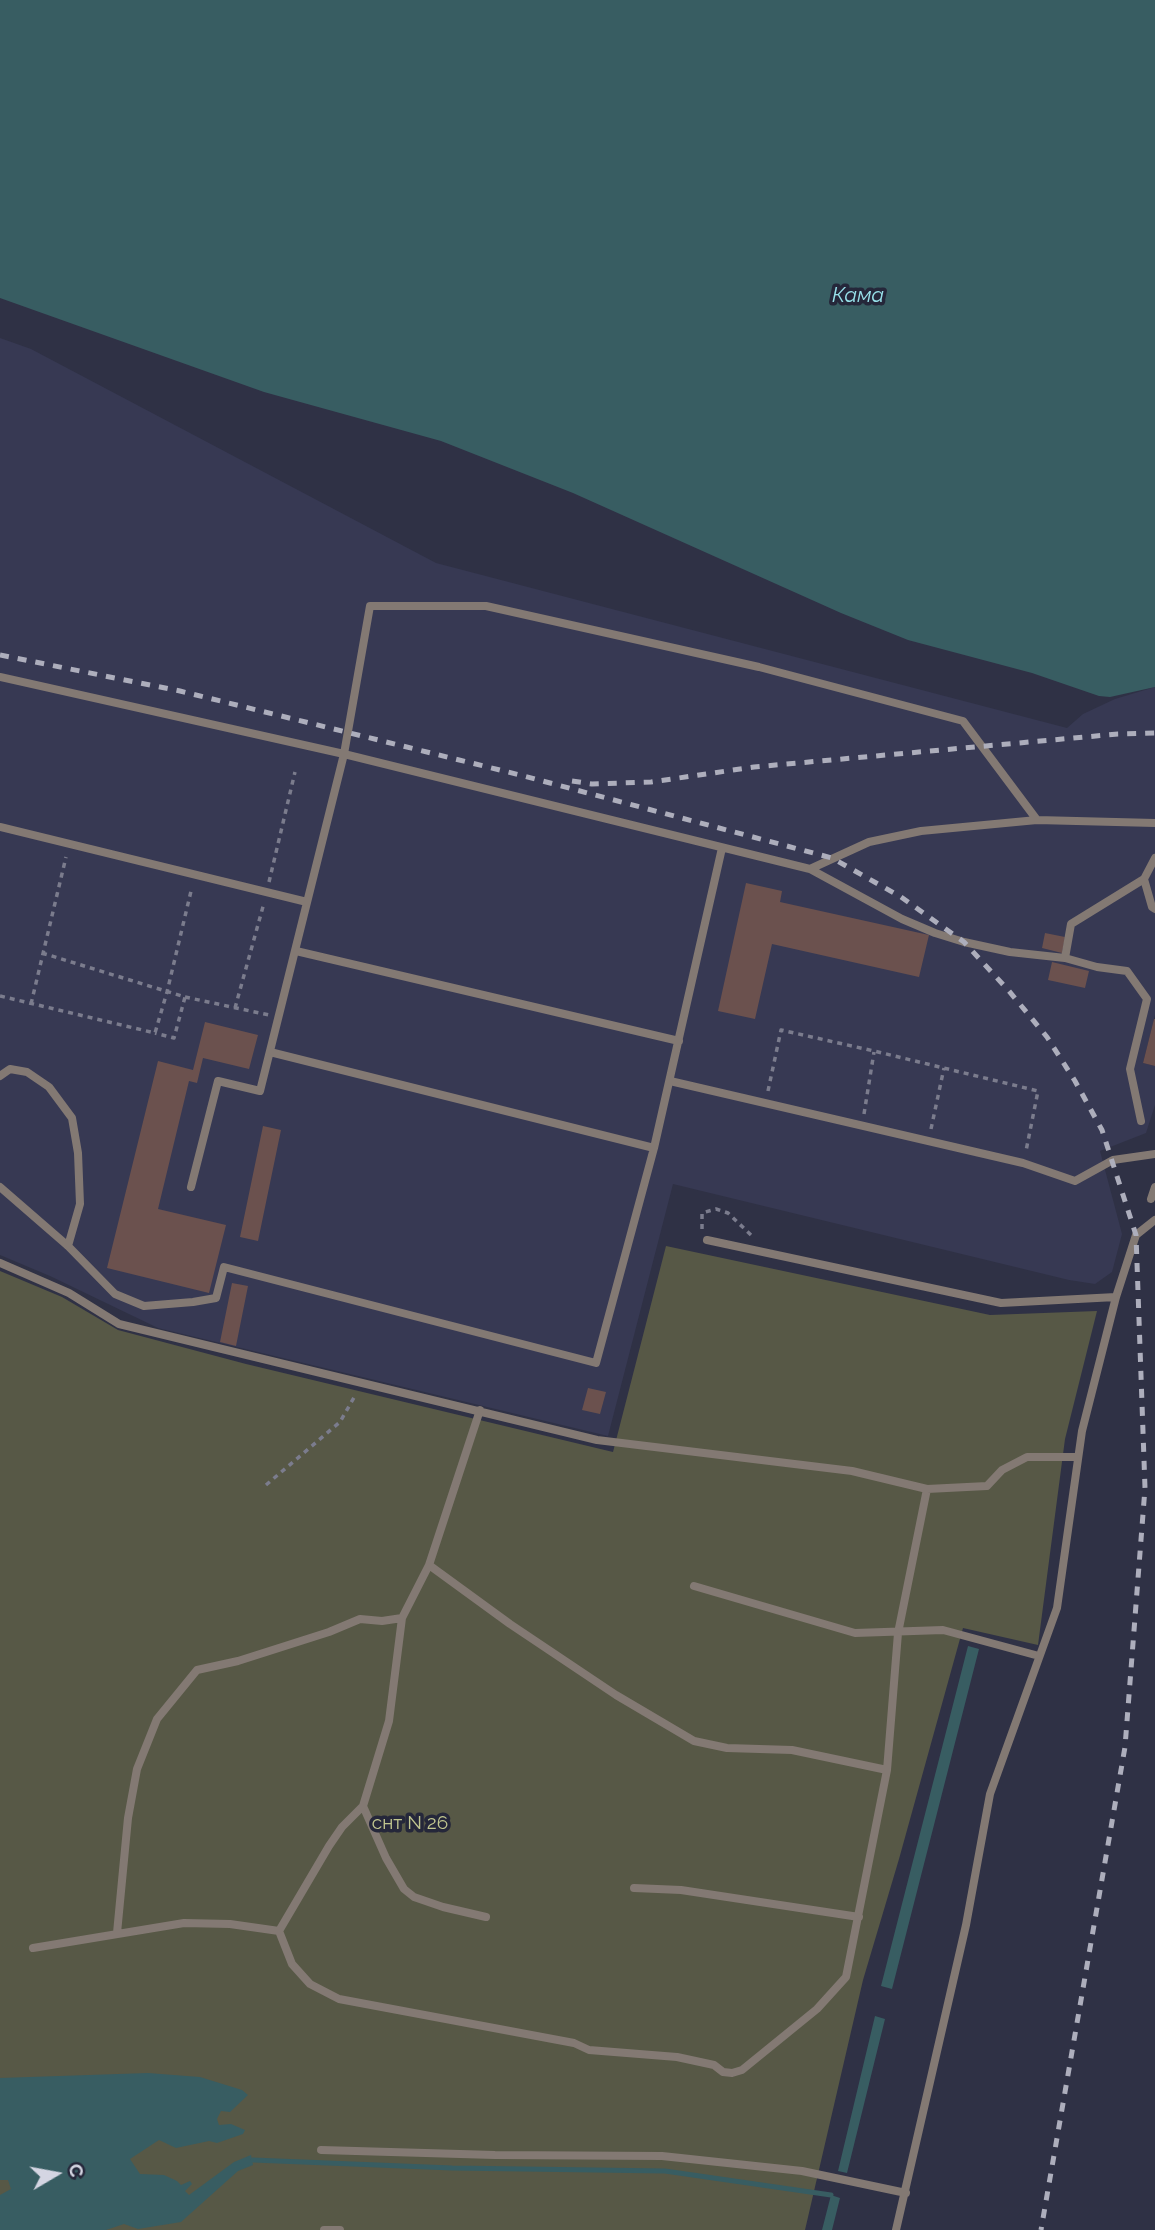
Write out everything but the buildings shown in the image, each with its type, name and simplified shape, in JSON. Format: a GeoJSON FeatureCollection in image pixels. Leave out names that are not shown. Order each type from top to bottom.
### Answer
{"type":"FeatureCollection","features":[{"type":"Feature","properties":{"kind":"lane"},"geometry":{"type":"LineString","coordinates":[[191,1188],[218,1081],[260,1091],[344,754],[370,606],[485,606],[759,667],[962,721],[1037,820]]}},
{"type":"Feature","properties":{"kind":"lane"},"geometry":{"type":"LineString","coordinates":[[0,677],[344,754],[810,869],[902,919],[935,933],[1010,952],[1065,958],[1097,967],[1126,971],[1147,999],[1130,1069],[1141,1121]]}},
{"type":"Feature","properties":{"kind":"lane"},"geometry":{"type":"LineString","coordinates":[[810,869],[869,842],[921,831],[1037,820],[1155,823]]}},
{"type":"Feature","properties":{"kind":"lane"},"geometry":{"type":"LineString","coordinates":[[0,827],[307,902]]}},
{"type":"Feature","properties":{"kind":"lane"},"geometry":{"type":"LineString","coordinates":[[0,1187],[68,1246],[115,1294],[144,1306],[216,1298],[224,1267],[596,1363],[654,1148],[722,848]]}},
{"type":"Feature","properties":{"kind":"lane"},"geometry":{"type":"LineString","coordinates":[[1065,958],[1071,924],[1144,879],[1155,858]]}},
{"type":"Feature","properties":{"kind":"lane"},"geometry":{"type":"LineString","coordinates":[[1144,879],[1152,907],[1155,909]]}},
{"type":"Feature","properties":{"kind":"lane"},"geometry":{"type":"LineString","coordinates":[[296,951],[679,1041]]}},
{"type":"Feature","properties":{"kind":"lane"},"geometry":{"type":"LineString","coordinates":[[270,1052],[654,1148]]}},
{"type":"Feature","properties":{"kind":"lane"},"geometry":{"type":"LineString","coordinates":[[0,1076],[10,1069],[27,1072],[49,1087],[72,1118],[78,1153],[80,1204],[68,1246]]}},
{"type":"Feature","properties":{"kind":"lane"},"geometry":{"type":"LineString","coordinates":[[670,1081],[1023,1163],[1075,1181],[1113,1160],[1155,1153]]}},
{"type":"Feature","properties":{"kind":"lane"},"geometry":{"type":"LineString","coordinates":[[1151,1199],[1155,1187]]}},
{"type":"Feature","properties":{"kind":"lane"},"geometry":{"type":"LineString","coordinates":[[896,2230],[966,1925],[990,1794],[1057,1608],[1078,1457],[1116,1297],[1136,1235],[1155,1220]]}},
{"type":"Feature","properties":{"kind":"lane"},"geometry":{"type":"LineString","coordinates":[[707,1240],[1001,1303],[1116,1297]]}},
{"type":"Feature","properties":{"kind":"lane"},"geometry":{"type":"LineString","coordinates":[[0,1263],[69,1293],[118,1324],[597,1440],[852,1471],[927,1489],[986,1486],[1002,1470],[1027,1457],[1078,1457]]}},
{"type":"Feature","properties":{"kind":"lane"},"geometry":{"type":"LineString","coordinates":[[279,1931],[329,1846],[342,1827],[363,1806],[389,1721],[402,1618],[429,1565],[480,1410]]}},
{"type":"Feature","properties":{"kind":"lane"},"geometry":{"type":"LineString","coordinates":[[279,1931],[292,1964],[310,1984],[339,1999],[574,2043],[589,2050],[677,2057],[714,2065],[723,2072],[742,2070],[817,2009],[846,1977],[887,1770],[898,1633],[927,1489]]}},
{"type":"Feature","properties":{"kind":"lane"},"geometry":{"type":"LineString","coordinates":[[429,1565],[510,1624],[617,1695],[694,1741],[727,1748],[792,1750],[887,1770]]}},
{"type":"Feature","properties":{"kind":"lane"},"geometry":{"type":"LineString","coordinates":[[694,1586],[856,1633],[943,1630],[1039,1656]]}},
{"type":"Feature","properties":{"kind":"lane"},"geometry":{"type":"LineString","coordinates":[[117,1933],[128,1818],[137,1769],[157,1719],[197,1670],[238,1661],[330,1632],[360,1619],[382,1621],[402,1618]]}},
{"type":"Feature","properties":{"kind":"lane"},"geometry":{"type":"LineString","coordinates":[[363,1806],[386,1858],[404,1889],[414,1897],[443,1907],[486,1917]]}},
{"type":"Feature","properties":{"kind":"lane"},"geometry":{"type":"LineString","coordinates":[[634,1888],[681,1890],[859,1917]]}},
{"type":"Feature","properties":{"kind":"lane"},"geometry":{"type":"LineString","coordinates":[[33,1948],[184,1923],[230,1924],[279,1931]]}},
{"type":"Feature","properties":{"kind":"lane"},"geometry":{"type":"LineString","coordinates":[[321,2150],[495,2155],[662,2155],[802,2171],[906,2193]]}},
{"type":"Feature","properties":{"kind":"lane"},"geometry":{"type":"LineString","coordinates":[[324,2230],[340,2230]]}},
{"type":"Feature","properties":{"kind":"path"},"geometry":{"type":"LineString","coordinates":[[31,1004],[69,844]]}},
{"type":"Feature","properties":{"kind":"path"},"geometry":{"type":"LineString","coordinates":[[155,1033],[195,875]]}},
{"type":"Feature","properties":{"kind":"path"},"geometry":{"type":"LineString","coordinates":[[42,953],[185,997],[279,1017]]}},
{"type":"Feature","properties":{"kind":"path"},"geometry":{"type":"LineString","coordinates":[[0,996],[174,1038],[185,997]]}},
{"type":"Feature","properties":{"kind":"path"},"geometry":{"type":"LineString","coordinates":[[765,1104],[781,1030],[874,1051],[1038,1091],[1023,1163]]}},
{"type":"Feature","properties":{"kind":"path"},"geometry":{"type":"LineString","coordinates":[[862,1126],[874,1051]]}},
{"type":"Feature","properties":{"kind":"path"},"geometry":{"type":"LineString","coordinates":[[928,1141],[944,1068]]}},
{"type":"Feature","properties":{"kind":"path"},"geometry":{"type":"LineString","coordinates":[[707,1240],[701,1227],[702,1213],[716,1209],[728,1213],[764,1251]]}},
{"type":"Feature","properties":{"kind":"path"},"geometry":{"type":"LineString","coordinates":[[266,1485],[340,1422],[363,1383]]}},
{"type":"Feature","properties":{"kind":"shaded area"},"geometry":{"type":"Polygon","coordinates":[[[0,338],[31,349],[436,563],[1067,728],[1083,714],[1115,699],[1155,687],[1155,1015],[1143,1063],[1155,1066],[1155,1105],[1146,1133],[1100,1151],[1122,1234],[1112,1272],[1095,1284],[1069,1280],[673,1184],[608,1436],[158,1328],[0,1255],[0,338]]]}},
{"type":"Feature","properties":{"kind":"green space","name":"снт N 26"},"geometry":{"type":"Polygon","coordinates":[[[666,1246],[990,1315],[1097,1311],[1065,1439],[1038,1645],[963,1628],[863,1980],[805,2230],[0,2230],[0,1271],[62,1297],[118,1330],[246,1364],[613,1452],[666,1246]]]}},
{"type":"Feature","properties":{"kind":"water","name":"Кама"},"geometry":{"type":"Polygon","coordinates":[[[0,0],[1155,0],[1155,687],[1110,697],[1099,696],[1032,673],[908,640],[841,613],[573,493],[441,441],[264,392],[0,298],[0,0]]]}},
{"type":"Feature","properties":{"kind":"water"},"geometry":{"type":"Polygon","coordinates":[[[968,1646],[979,1649],[892,1989],[881,1986],[968,1646]]]}},
{"type":"Feature","properties":{"kind":"water"},"geometry":{"type":"Polygon","coordinates":[[[875,2016],[885,2019],[847,2173],[838,2171],[875,2016]]]}},
{"type":"Feature","properties":{"kind":"water"},"geometry":{"type":"Polygon","coordinates":[[[148,2073],[200,2077],[242,2090],[248,2095],[230,2112],[221,2111],[217,2119],[219,2125],[231,2124],[245,2130],[243,2134],[217,2143],[209,2141],[176,2148],[159,2140],[130,2159],[140,2174],[164,2175],[181,2185],[190,2181],[192,2184],[185,2191],[189,2195],[234,2162],[251,2155],[253,2165],[238,2171],[181,2222],[138,2229],[124,2224],[106,2230],[0,2230],[0,2195],[11,2189],[8,2180],[0,2180],[0,2078],[148,2073]]]}},
{"type":"Feature","properties":{"kind":"water"},"geometry":{"type":"Polygon","coordinates":[[[831,2195],[840,2198],[832,2230],[822,2230],[831,2195]]]}},
{"type":"Feature","properties":{"kind":"waterway"},"geometry":{"type":"LineString","coordinates":[[253,2160],[452,2168],[665,2171],[831,2195]]}},
{"type":"Feature","properties":{"kind":"railway"},"geometry":{"type":"LineString","coordinates":[[0,655],[180,691],[520,775],[832,858],[901,897],[964,942],[1047,1037],[1102,1130],[1136,1235],[1145,1488],[1125,1747],[1041,2230]]}},
{"type":"Feature","properties":{"kind":"railway"},"geometry":{"type":"LineString","coordinates":[[572,781],[592,784],[651,782],[754,767],[1118,734],[1155,733]]}}]}
